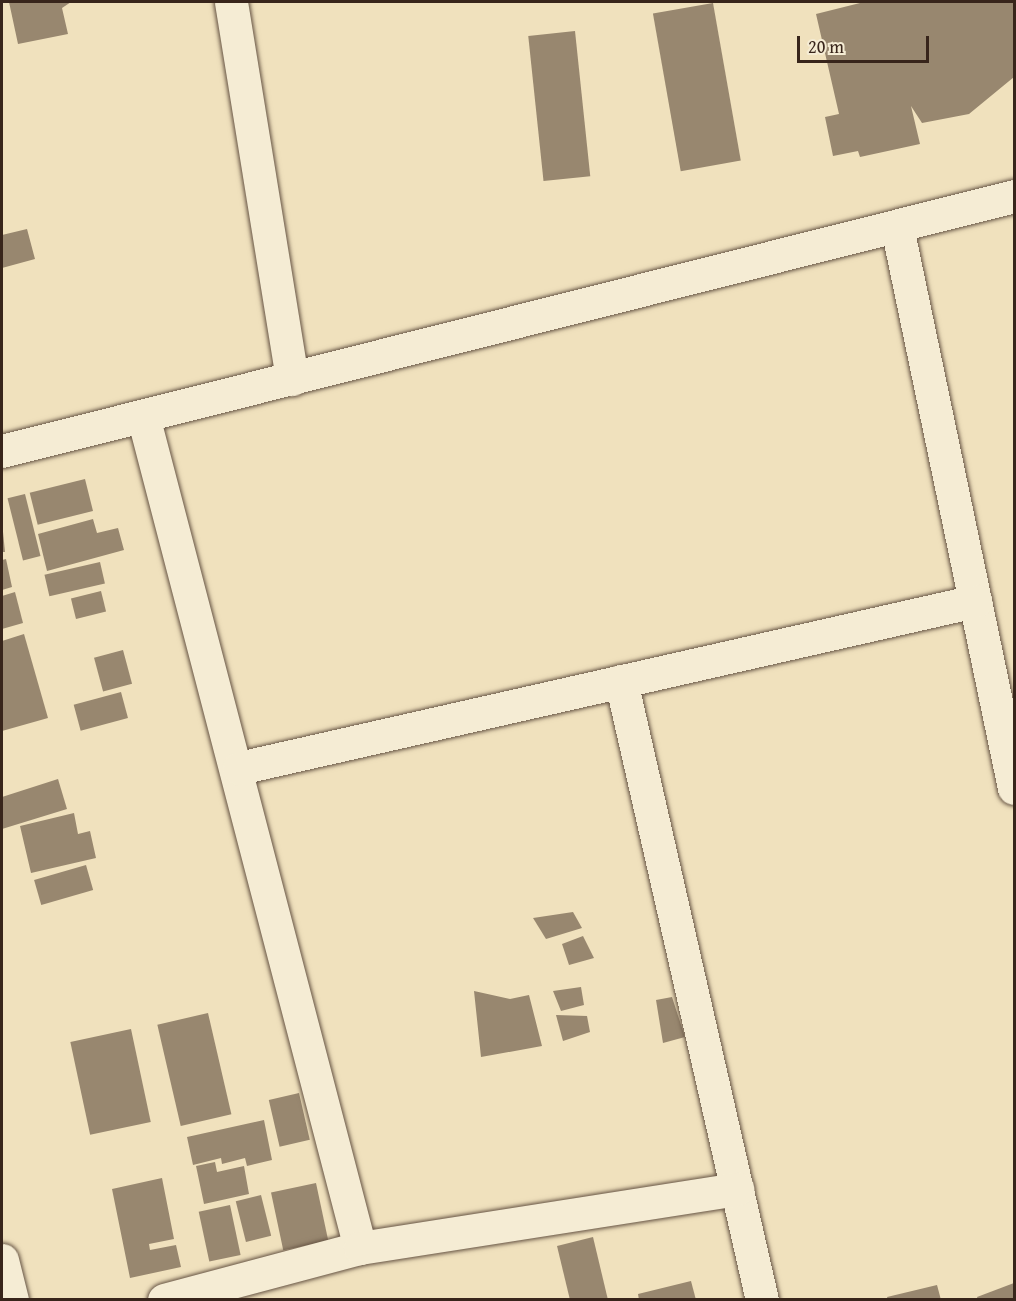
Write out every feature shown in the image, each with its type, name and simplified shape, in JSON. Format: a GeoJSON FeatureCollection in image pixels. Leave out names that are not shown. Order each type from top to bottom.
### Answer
{"type":"FeatureCollection","features":[{"type":"Feature","properties":{"kind":"street"},"geometry":{"type":"LineString","coordinates":[[231,2],[292,379]]}},
{"type":"Feature","properties":{"kind":"street"},"geometry":{"type":"LineString","coordinates":[[2,451],[1014,196]]}},
{"type":"Feature","properties":{"kind":"street"},"geometry":{"type":"LineString","coordinates":[[897,227],[1014,788]]}},
{"type":"Feature","properties":{"kind":"street"},"geometry":{"type":"LineString","coordinates":[[143,416],[238,768],[360,1248]]}},
{"type":"Feature","properties":{"kind":"street"},"geometry":{"type":"LineString","coordinates":[[238,768],[975,601]]}},
{"type":"Feature","properties":{"kind":"street"},"geometry":{"type":"LineString","coordinates":[[621,681],[762,1299]]}},
{"type":"Feature","properties":{"kind":"street"},"geometry":{"type":"LineString","coordinates":[[164,1299],[360,1248],[737,1189]]}},
{"type":"Feature","properties":{"kind":"street"},"geometry":{"type":"LineString","coordinates":[[2,1260],[12,1299]]}},
{"type":"Feature","properties":{"kind":"building"},"geometry":{"type":"Polygon","coordinates":[[[9,2],[71,2],[62,8],[68,34],[18,44],[9,2]]]}},
{"type":"Feature","properties":{"kind":"building"},"geometry":{"type":"Polygon","coordinates":[[[864,2],[1014,2],[1014,77],[969,114],[922,123],[911,106],[920,144],[860,157],[858,151],[833,156],[825,117],[839,114],[816,14],[864,2]]]}},
{"type":"Feature","properties":{"kind":"building"},"geometry":{"type":"Polygon","coordinates":[[[713,3],[741,161],[681,171],[653,14],[713,3]]]}},
{"type":"Feature","properties":{"kind":"building"},"geometry":{"type":"Polygon","coordinates":[[[575,31],[590,176],[544,181],[528,36],[575,31]]]}},
{"type":"Feature","properties":{"kind":"building"},"geometry":{"type":"Polygon","coordinates":[[[27,229],[35,259],[2,268],[2,235],[27,229]]]}},
{"type":"Feature","properties":{"kind":"building"},"geometry":{"type":"Polygon","coordinates":[[[85,479],[93,511],[38,525],[30,493],[85,479]]]}},
{"type":"Feature","properties":{"kind":"building"},"geometry":{"type":"Polygon","coordinates":[[[25,494],[40,556],[23,560],[8,498],[25,494]]]}},
{"type":"Feature","properties":{"kind":"building"},"geometry":{"type":"Polygon","coordinates":[[[93,519],[97,533],[118,528],[124,550],[47,571],[38,534],[93,519]]]}},
{"type":"Feature","properties":{"kind":"building"},"geometry":{"type":"Polygon","coordinates":[[[3,532],[5,552],[2,552],[3,532]]]}},
{"type":"Feature","properties":{"kind":"building"},"geometry":{"type":"Polygon","coordinates":[[[6,559],[12,587],[2,590],[2,560],[6,559]]]}},
{"type":"Feature","properties":{"kind":"building"},"geometry":{"type":"Polygon","coordinates":[[[100,562],[105,583],[49,596],[44,575],[100,562]]]}},
{"type":"Feature","properties":{"kind":"building"},"geometry":{"type":"Polygon","coordinates":[[[101,591],[106,611],[76,619],[71,598],[101,591]]]}},
{"type":"Feature","properties":{"kind":"building"},"geometry":{"type":"Polygon","coordinates":[[[15,592],[23,623],[2,629],[2,596],[15,592]]]}},
{"type":"Feature","properties":{"kind":"building"},"geometry":{"type":"Polygon","coordinates":[[[24,634],[48,718],[2,731],[2,641],[24,634]]]}},
{"type":"Feature","properties":{"kind":"building"},"geometry":{"type":"Polygon","coordinates":[[[123,650],[132,684],[103,692],[94,658],[123,650]]]}},
{"type":"Feature","properties":{"kind":"building"},"geometry":{"type":"Polygon","coordinates":[[[121,692],[128,718],[81,731],[74,705],[121,692]]]}},
{"type":"Feature","properties":{"kind":"building"},"geometry":{"type":"Polygon","coordinates":[[[58,779],[67,809],[2,829],[2,797],[58,779]]]}},
{"type":"Feature","properties":{"kind":"building"},"geometry":{"type":"Polygon","coordinates":[[[74,813],[78,834],[90,831],[96,858],[31,873],[20,826],[74,813]]]}},
{"type":"Feature","properties":{"kind":"building"},"geometry":{"type":"Polygon","coordinates":[[[86,865],[93,890],[41,905],[34,880],[86,865]]]}},
{"type":"Feature","properties":{"kind":"building"},"geometry":{"type":"Polygon","coordinates":[[[573,912],[582,928],[546,939],[533,918],[573,912]]]}},
{"type":"Feature","properties":{"kind":"building"},"geometry":{"type":"Polygon","coordinates":[[[583,936],[594,958],[569,965],[562,944],[583,936]]]}},
{"type":"Feature","properties":{"kind":"building"},"geometry":{"type":"Polygon","coordinates":[[[581,987],[584,1005],[561,1011],[553,991],[581,987]]]}},
{"type":"Feature","properties":{"kind":"building"},"geometry":{"type":"Polygon","coordinates":[[[474,991],[510,999],[529,995],[542,1046],[481,1057],[474,991]]]}},
{"type":"Feature","properties":{"kind":"building"},"geometry":{"type":"Polygon","coordinates":[[[672,997],[685,1037],[663,1043],[656,1000],[672,997]]]}},
{"type":"Feature","properties":{"kind":"building"},"geometry":{"type":"Polygon","coordinates":[[[208,1013],[231,1114],[181,1126],[157,1025],[208,1013]]]}},
{"type":"Feature","properties":{"kind":"building"},"geometry":{"type":"Polygon","coordinates":[[[556,1015],[587,1016],[590,1032],[563,1041],[556,1015]]]}},
{"type":"Feature","properties":{"kind":"building"},"geometry":{"type":"Polygon","coordinates":[[[131,1029],[151,1122],[90,1135],[70,1042],[131,1029]]]}},
{"type":"Feature","properties":{"kind":"building"},"geometry":{"type":"Polygon","coordinates":[[[299,1093],[310,1140],[280,1147],[269,1100],[299,1093]]]}},
{"type":"Feature","properties":{"kind":"building"},"geometry":{"type":"Polygon","coordinates":[[[264,1120],[272,1160],[247,1166],[245,1158],[222,1164],[221,1158],[193,1165],[187,1137],[264,1120]]]}},
{"type":"Feature","properties":{"kind":"building"},"geometry":{"type":"Polygon","coordinates":[[[215,1162],[217,1172],[244,1166],[249,1194],[204,1204],[196,1166],[215,1162]]]}},
{"type":"Feature","properties":{"kind":"building"},"geometry":{"type":"Polygon","coordinates":[[[162,1178],[174,1239],[149,1244],[150,1250],[176,1245],[181,1267],[130,1278],[112,1189],[162,1178]]]}},
{"type":"Feature","properties":{"kind":"building"},"geometry":{"type":"Polygon","coordinates":[[[316,1183],[328,1241],[283,1250],[271,1193],[316,1183]]]}},
{"type":"Feature","properties":{"kind":"building"},"geometry":{"type":"Polygon","coordinates":[[[261,1195],[271,1236],[246,1242],[236,1201],[261,1195]]]}},
{"type":"Feature","properties":{"kind":"building"},"geometry":{"type":"Polygon","coordinates":[[[230,1205],[241,1255],[209,1262],[199,1212],[230,1205]]]}},
{"type":"Feature","properties":{"kind":"building"},"geometry":{"type":"Polygon","coordinates":[[[593,1237],[608,1300],[570,1300],[557,1246],[593,1237]]]}},
{"type":"Feature","properties":{"kind":"building"},"geometry":{"type":"Polygon","coordinates":[[[691,1281],[696,1300],[639,1300],[638,1294],[691,1281]]]}},
{"type":"Feature","properties":{"kind":"building"},"geometry":{"type":"Polygon","coordinates":[[[1014,1283],[1014,1300],[978,1300],[977,1297],[1014,1283]]]}},
{"type":"Feature","properties":{"kind":"building"},"geometry":{"type":"Polygon","coordinates":[[[937,1285],[941,1300],[888,1300],[887,1297],[937,1285]]]}}]}
